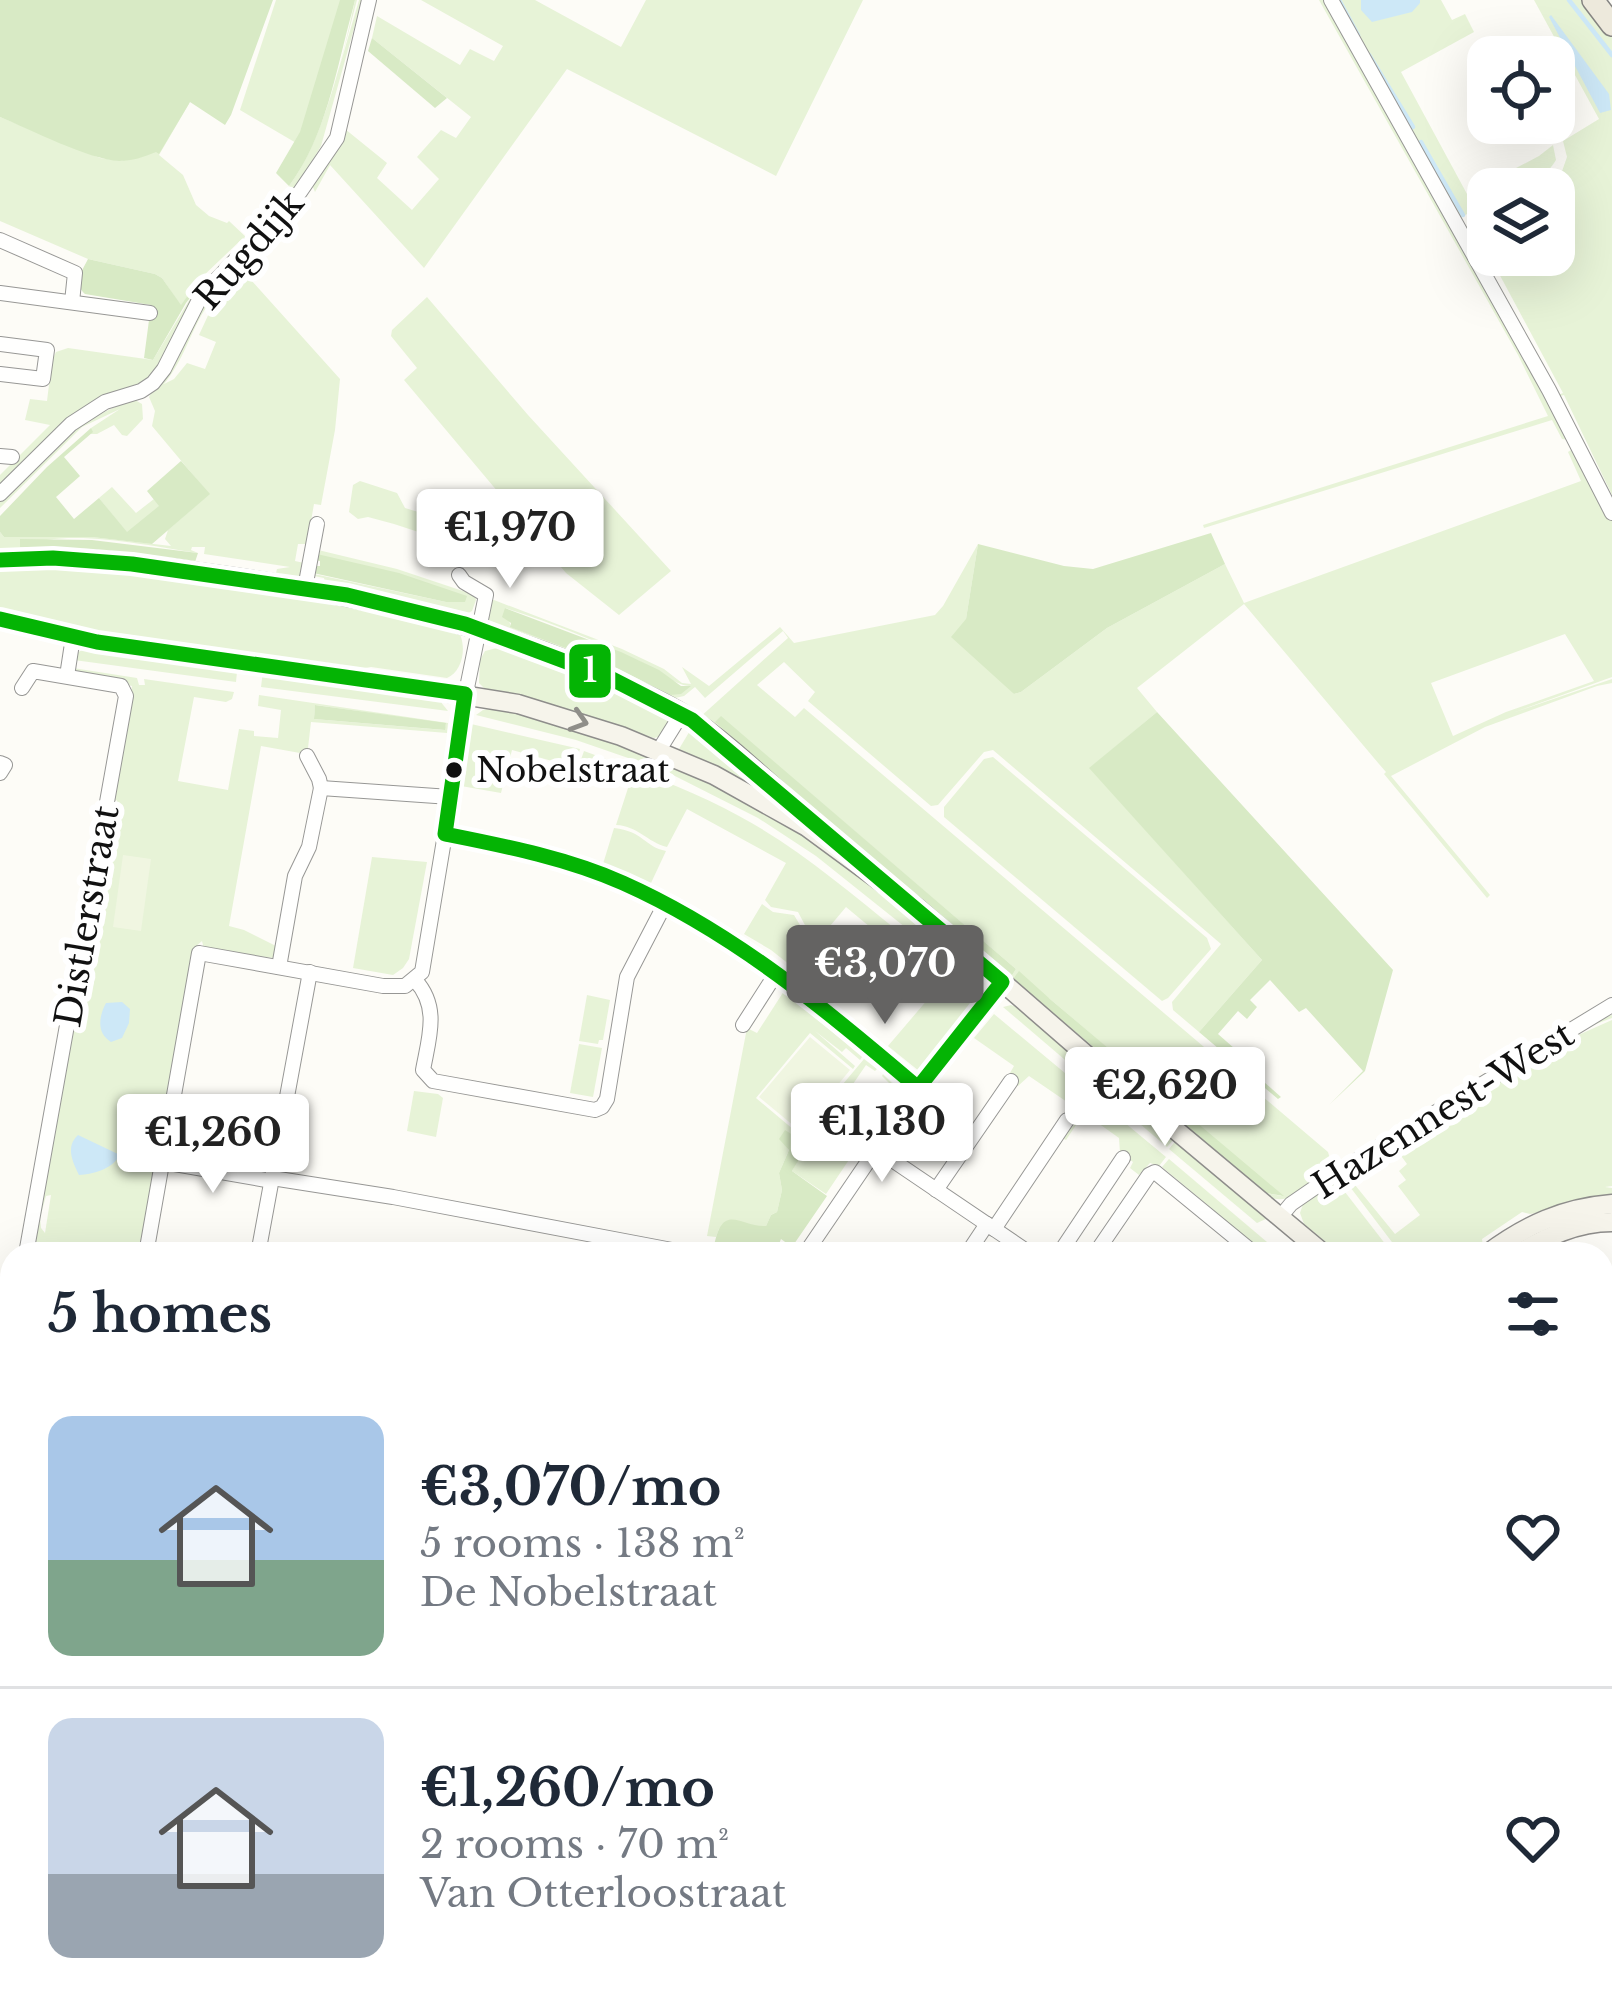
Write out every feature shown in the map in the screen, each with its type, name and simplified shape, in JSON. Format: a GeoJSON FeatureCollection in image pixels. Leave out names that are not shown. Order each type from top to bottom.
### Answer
{"type":"FeatureCollection","features":[{"type":"Feature","properties":{"kind":"main road"},"geometry":{"type":"LineString","coordinates":[[1593,0],[1612,25]]}},
{"type":"Feature","properties":{"kind":"street","name":"Rugdijk"},"geometry":{"type":"LineString","coordinates":[[0,494],[71,424],[104,402],[153,383],[201,296],[300,193],[338,137],[369,0]]}},
{"type":"Feature","properties":{"kind":"street"},"geometry":{"type":"LineString","coordinates":[[1331,0],[1549,390],[1612,513]]}},
{"type":"Feature","properties":{"kind":"street"},"geometry":{"type":"LineString","coordinates":[[0,240],[75,273],[72,302]]}},
{"type":"Feature","properties":{"kind":"street"},"geometry":{"type":"LineString","coordinates":[[0,293],[150,313]]}},
{"type":"Feature","properties":{"kind":"street"},"geometry":{"type":"LineString","coordinates":[[0,344],[47,350],[44,380],[0,374]]}},
{"type":"Feature","properties":{"kind":"street"},"geometry":{"type":"LineString","coordinates":[[305,588],[317,524]]}},
{"type":"Feature","properties":{"kind":"street"},"geometry":{"type":"LineString","coordinates":[[0,560],[47,556],[122,562],[392,604],[565,660],[682,713],[1310,1242]]}},
{"type":"Feature","properties":{"kind":"street"},"geometry":{"type":"LineString","coordinates":[[148,1242],[200,953],[391,987],[405,986],[422,972],[465,694],[486,595],[459,575]]}},
{"type":"Feature","properties":{"kind":"street"},"geometry":{"type":"LineString","coordinates":[[0,619],[73,637],[518,704],[658,750],[764,802],[854,859]]}},
{"type":"Feature","properties":{"kind":"street"},"geometry":{"type":"LineString","coordinates":[[67,676],[73,637]]}},
{"type":"Feature","properties":{"kind":"street","name":"Distlerstraat"},"geometry":{"type":"LineString","coordinates":[[22,688],[33,671],[121,686],[126,696],[28,1242]]}},
{"type":"Feature","properties":{"kind":"street"},"geometry":{"type":"LineString","coordinates":[[658,750],[682,713]]}},
{"type":"Feature","properties":{"kind":"street"},"geometry":{"type":"LineString","coordinates":[[278,967],[295,876],[309,847],[321,788],[307,756]]}},
{"type":"Feature","properties":{"kind":"street"},"geometry":{"type":"LineString","coordinates":[[0,763],[4,766],[0,773]]}},
{"type":"Feature","properties":{"kind":"street"},"geometry":{"type":"LineString","coordinates":[[321,788],[450,797]]}},
{"type":"Feature","properties":{"kind":"street"},"geometry":{"type":"LineString","coordinates":[[445,834],[571,865],[665,904],[776,972],[918,1088]]}},
{"type":"Feature","properties":{"kind":"street"},"geometry":{"type":"LineString","coordinates":[[415,980],[431,1001],[424,1070],[433,1082],[595,1110],[607,1099],[627,977],[665,904]]}},
{"type":"Feature","properties":{"kind":"street"},"geometry":{"type":"LineString","coordinates":[[743,1025],[776,972]]}},
{"type":"Feature","properties":{"kind":"street"},"geometry":{"type":"LineString","coordinates":[[260,1242],[310,973]]}},
{"type":"Feature","properties":{"kind":"street"},"geometry":{"type":"LineString","coordinates":[[813,1242],[918,1088],[1002,982]]}},
{"type":"Feature","properties":{"kind":"street","name":"Hazennest-West"},"geometry":{"type":"LineString","coordinates":[[1281,1216],[1336,1174],[1611,1007]]}},
{"type":"Feature","properties":{"kind":"street"},"geometry":{"type":"LineString","coordinates":[[936,1190],[1011,1082]]}},
{"type":"Feature","properties":{"kind":"street"},"geometry":{"type":"LineString","coordinates":[[977,1242],[1067,1120]]}},
{"type":"Feature","properties":{"kind":"street"},"geometry":{"type":"LineString","coordinates":[[876,1149],[1013,1242]]}},
{"type":"Feature","properties":{"kind":"street"},"geometry":{"type":"LineString","coordinates":[[1067,1242],[1123,1158]]}},
{"type":"Feature","properties":{"kind":"street"},"geometry":{"type":"LineString","coordinates":[[163,1162],[393,1197],[630,1242]]}},
{"type":"Feature","properties":{"kind":"street"},"geometry":{"type":"LineString","coordinates":[[1103,1242],[1149,1174],[1156,1172],[1241,1242]]}},
{"type":"Feature","properties":{"kind":"street"},"geometry":{"type":"LineString","coordinates":[[1503,1242],[1551,1216],[1612,1204]]}},
{"type":"Feature","properties":{"kind":"street"},"geometry":{"type":"LineString","coordinates":[[1541,1242],[1570,1228],[1612,1222]]}},
{"type":"Feature","properties":{"kind":"green space"},"geometry":{"type":"Polygon","coordinates":[[[0,0],[273,0],[225,125],[190,102],[159,154],[119,161],[76,150],[0,117],[0,0]]]}},
{"type":"Feature","properties":{"kind":"green space"},"geometry":{"type":"Polygon","coordinates":[[[276,0],[345,0],[303,147],[240,110],[276,0]]]}},
{"type":"Feature","properties":{"kind":"green space"},"geometry":{"type":"Polygon","coordinates":[[[340,0],[355,0],[335,80],[312,146],[289,186],[276,173],[300,132],[340,0]]]}},
{"type":"Feature","properties":{"kind":"green space"},"geometry":{"type":"Polygon","coordinates":[[[362,0],[321,146],[294,192],[289,186],[312,146],[362,0]]]}},
{"type":"Feature","properties":{"kind":"green space"},"geometry":{"type":"Polygon","coordinates":[[[421,0],[535,0],[621,47],[646,0],[863,0],[776,176],[567,69],[424,268],[330,165],[315,192],[312,185],[345,129],[387,163],[377,178],[412,210],[439,179],[417,157],[441,130],[456,138],[471,117],[372,38],[377,16],[460,65],[470,49],[494,61],[503,46],[421,0]]]}},
{"type":"Feature","properties":{"kind":"green space"},"geometry":{"type":"Polygon","coordinates":[[[1319,0],[1327,0],[1467,253],[1467,264],[1319,0]]]}},
{"type":"Feature","properties":{"kind":"green space"},"geometry":{"type":"Polygon","coordinates":[[[1335,0],[1441,0],[1452,20],[1465,14],[1474,32],[1401,72],[1467,194],[1467,214],[1461,217],[1335,0]]]}},
{"type":"Feature","properties":{"kind":"green space"},"geometry":{"type":"Polygon","coordinates":[[[1534,0],[1587,0],[1612,32],[1612,495],[1500,276],[1575,276],[1575,168],[1563,168],[1564,144],[1575,144],[1575,134],[1599,119],[1575,75],[1575,36],[1554,36],[1534,0]]]}},
{"type":"Feature","properties":{"kind":"green space"},"geometry":{"type":"Polygon","coordinates":[[[372,38],[447,98],[435,108],[368,51],[372,38]]]}},
{"type":"Feature","properties":{"kind":"green space"},"geometry":{"type":"Polygon","coordinates":[[[190,102],[159,155],[183,175],[196,205],[209,216],[229,221],[247,238],[189,304],[153,374],[137,387],[101,399],[0,486],[0,475],[50,425],[25,420],[30,399],[47,401],[56,352],[68,348],[153,360],[193,294],[245,240],[200,279],[181,306],[155,274],[88,259],[0,221],[0,117],[100,158],[122,161],[190,102]]]}},
{"type":"Feature","properties":{"kind":"green space"},"geometry":{"type":"Polygon","coordinates":[[[1553,145],[1556,160],[1550,168],[1516,168],[1553,145]]]}},
{"type":"Feature","properties":{"kind":"green space"},"geometry":{"type":"Polygon","coordinates":[[[88,259],[155,274],[181,305],[203,281],[153,360],[144,358],[151,305],[85,294],[79,281],[88,259]]]}},
{"type":"Feature","properties":{"kind":"green space"},"geometry":{"type":"Polygon","coordinates":[[[243,261],[247,266],[244,264],[218,292],[221,295],[242,270],[340,379],[321,505],[314,504],[307,544],[298,544],[295,561],[304,563],[299,579],[202,566],[276,573],[290,567],[204,554],[205,547],[192,547],[198,553],[85,538],[21,547],[102,550],[195,562],[192,564],[0,551],[0,532],[4,537],[92,537],[171,546],[165,539],[168,530],[209,494],[152,426],[155,411],[149,397],[200,307],[243,261]],[[207,306],[164,384],[187,363],[205,369],[216,342],[199,335],[211,309],[207,306]]]}},
{"type":"Feature","properties":{"kind":"green space"},"geometry":{"type":"Polygon","coordinates":[[[1474,276],[1479,276],[1570,440],[1562,439],[1552,420],[1204,528],[1548,416],[1474,276]]]}},
{"type":"Feature","properties":{"kind":"green space"},"geometry":{"type":"Polygon","coordinates":[[[427,297],[671,571],[619,615],[566,573],[404,380],[417,368],[391,336],[392,330],[427,297]]]}},
{"type":"Feature","properties":{"kind":"green space"},"geometry":{"type":"Polygon","coordinates":[[[135,400],[142,404],[143,419],[127,436],[114,425],[91,434],[91,428],[120,409],[82,427],[0,508],[0,501],[78,428],[135,400]]]}},
{"type":"Feature","properties":{"kind":"green space"},"geometry":{"type":"Polygon","coordinates":[[[91,428],[93,432],[64,457],[80,476],[56,497],[74,519],[99,498],[127,532],[159,506],[147,491],[181,461],[210,494],[152,544],[92,537],[4,537],[0,516],[91,428]]]}},
{"type":"Feature","properties":{"kind":"green space"},"geometry":{"type":"Polygon","coordinates":[[[1574,448],[1612,521],[1612,677],[1512,713],[1612,679],[1612,683],[1485,727],[1391,776],[1490,895],[1487,898],[1244,604],[1137,688],[1157,712],[1090,768],[1262,960],[1199,1032],[1173,1010],[1172,1002],[1221,944],[993,750],[984,752],[938,805],[931,806],[808,701],[815,692],[784,662],[757,685],[795,717],[804,708],[1328,1152],[1328,1174],[1283,1199],[1266,1196],[699,718],[788,638],[783,631],[705,698],[695,687],[675,698],[483,618],[487,599],[494,600],[622,649],[691,684],[682,667],[709,686],[780,627],[794,643],[935,615],[978,544],[966,619],[1014,694],[1107,628],[1225,564],[1244,603],[1581,481],[1568,452],[1574,448]],[[505,608],[511,627],[608,664],[670,695],[689,686],[590,639],[505,608]],[[1565,634],[1431,683],[1453,736],[1594,681],[1565,634]],[[721,717],[716,722],[745,747],[745,753],[1011,977],[1016,969],[721,717]],[[1013,979],[1266,1193],[1282,1196],[1050,999],[1013,979]]]}},
{"type":"Feature","properties":{"kind":"green space"},"geometry":{"type":"Polygon","coordinates":[[[360,481],[397,493],[405,508],[425,514],[429,528],[458,545],[368,517],[358,519],[349,512],[353,485],[360,481]]]}},
{"type":"Feature","properties":{"kind":"green space"},"geometry":{"type":"Polygon","coordinates":[[[112,487],[136,513],[154,499],[160,506],[127,533],[99,498],[112,487]]]}},
{"type":"Feature","properties":{"kind":"green space"},"geometry":{"type":"Polygon","coordinates":[[[1211,533],[1225,564],[1107,628],[1021,692],[1014,694],[951,637],[966,619],[978,544],[1093,569],[1211,533]]]}},
{"type":"Feature","properties":{"kind":"green space"},"geometry":{"type":"Polygon","coordinates":[[[20,539],[92,540],[198,553],[195,562],[90,549],[20,547],[20,539]]]}},
{"type":"Feature","properties":{"kind":"green space"},"geometry":{"type":"Polygon","coordinates":[[[314,549],[397,569],[475,595],[476,600],[472,611],[464,615],[325,583],[324,578],[309,575],[464,602],[317,555],[314,549]]]}},
{"type":"Feature","properties":{"kind":"green space"},"geometry":{"type":"Polygon","coordinates":[[[317,554],[399,573],[467,596],[465,602],[446,602],[313,573],[320,566],[317,554]]]}},
{"type":"Feature","properties":{"kind":"green space"},"geometry":{"type":"Polygon","coordinates":[[[60,564],[294,592],[456,628],[462,656],[447,678],[371,667],[347,671],[115,640],[0,613],[0,565],[60,564]]]}},
{"type":"Feature","properties":{"kind":"green space"},"geometry":{"type":"Polygon","coordinates":[[[505,608],[621,652],[681,686],[691,686],[670,695],[608,664],[510,627],[502,617],[505,608]]]}},
{"type":"Feature","properties":{"kind":"green space"},"geometry":{"type":"Polygon","coordinates":[[[85,644],[230,664],[230,670],[237,672],[236,682],[74,660],[85,644]]]}},
{"type":"Feature","properties":{"kind":"green space"},"geometry":{"type":"Polygon","coordinates":[[[497,648],[558,670],[595,677],[671,714],[672,719],[662,736],[654,738],[583,714],[487,691],[479,683],[480,660],[485,651],[497,648]]]}},
{"type":"Feature","properties":{"kind":"green space"},"geometry":{"type":"Polygon","coordinates":[[[73,668],[137,678],[139,685],[145,685],[144,679],[234,692],[226,702],[194,697],[178,781],[228,790],[239,729],[278,738],[281,710],[258,706],[259,695],[448,723],[447,733],[311,722],[308,748],[300,753],[261,746],[229,926],[276,946],[274,958],[204,949],[202,941],[195,947],[142,1242],[32,1242],[37,1216],[45,1233],[51,1195],[38,1213],[77,994],[80,1024],[87,980],[78,990],[111,808],[116,807],[117,800],[111,803],[132,686],[78,675],[73,668]],[[316,705],[314,719],[444,730],[446,724],[316,705]]]}},
{"type":"Feature","properties":{"kind":"green space"},"geometry":{"type":"Polygon","coordinates":[[[263,671],[429,697],[448,711],[261,687],[263,671]]]}},
{"type":"Feature","properties":{"kind":"green space"},"geometry":{"type":"Polygon","coordinates":[[[315,705],[446,723],[445,730],[314,719],[315,705]]]}},
{"type":"Feature","properties":{"kind":"green space"},"geometry":{"type":"Polygon","coordinates":[[[494,708],[524,713],[665,758],[660,769],[576,740],[476,715],[494,708]]]}},
{"type":"Feature","properties":{"kind":"green space"},"geometry":{"type":"Polygon","coordinates":[[[1157,712],[1393,970],[1365,1071],[1329,1105],[1363,1071],[1306,1008],[1299,1012],[1270,980],[1250,1000],[1257,1007],[1247,1019],[1238,1011],[1218,1034],[1281,1097],[1199,1032],[1262,960],[1089,768],[1157,712]]]}},
{"type":"Feature","properties":{"kind":"green space"},"geometry":{"type":"Polygon","coordinates":[[[721,716],[1016,969],[1011,977],[744,753],[744,747],[715,722],[721,716]]]}},
{"type":"Feature","properties":{"kind":"green space"},"geometry":{"type":"Polygon","coordinates":[[[471,724],[580,749],[574,767],[512,750],[501,793],[461,786],[471,724]]]}},
{"type":"Feature","properties":{"kind":"green space"},"geometry":{"type":"Polygon","coordinates":[[[691,729],[762,789],[679,749],[691,729]]]}},
{"type":"Feature","properties":{"kind":"green space"},"geometry":{"type":"Polygon","coordinates":[[[584,751],[682,789],[760,828],[898,931],[888,942],[846,907],[820,938],[798,912],[771,907],[765,900],[786,863],[687,809],[667,847],[616,825],[629,785],[578,768],[584,751]]]}},
{"type":"Feature","properties":{"kind":"green space"},"geometry":{"type":"Polygon","coordinates":[[[993,757],[1207,938],[1211,949],[1168,998],[1162,1001],[944,817],[944,807],[984,759],[993,757]]]}},
{"type":"Feature","properties":{"kind":"green space"},"geometry":{"type":"Polygon","coordinates":[[[672,761],[813,838],[973,967],[980,987],[816,856],[758,818],[669,773],[672,761]]]}},
{"type":"Feature","properties":{"kind":"green space"},"geometry":{"type":"Polygon","coordinates":[[[614,828],[666,851],[651,883],[603,864],[614,828]]]}},
{"type":"Feature","properties":{"kind":"green space"},"geometry":{"type":"Polygon","coordinates":[[[123,855],[151,859],[141,931],[113,927],[123,855]]]}},
{"type":"Feature","properties":{"kind":"green space"},"geometry":{"type":"Polygon","coordinates":[[[372,857],[427,862],[409,959],[393,975],[353,968],[372,857]]]}},
{"type":"Feature","properties":{"kind":"green space"},"geometry":{"type":"Polygon","coordinates":[[[762,904],[773,912],[794,915],[817,943],[795,969],[744,934],[762,904]]]}},
{"type":"Feature","properties":{"kind":"green space"},"geometry":{"type":"Polygon","coordinates":[[[900,932],[978,998],[919,1071],[888,1046],[940,985],[890,944],[900,932]]]}},
{"type":"Feature","properties":{"kind":"green space"},"geometry":{"type":"Polygon","coordinates":[[[1019,971],[1284,1196],[1266,1193],[1013,979],[1019,971]]]}},
{"type":"Feature","properties":{"kind":"green space"},"geometry":{"type":"Polygon","coordinates":[[[784,991],[862,1057],[846,1048],[842,1052],[815,1031],[853,1069],[810,1033],[756,1098],[800,1135],[864,1059],[877,1069],[866,1065],[829,1119],[854,1136],[890,1084],[883,1074],[893,1084],[894,1093],[826,1194],[792,1171],[807,1145],[785,1144],[789,1150],[779,1173],[782,1190],[777,1212],[766,1226],[719,1229],[716,1237],[707,1236],[747,1028],[757,1033],[784,991]]]}},
{"type":"Feature","properties":{"kind":"green space"},"geometry":{"type":"Polygon","coordinates":[[[587,995],[610,1000],[603,1040],[598,1044],[579,1041],[587,995]]]}},
{"type":"Feature","properties":{"kind":"green space"},"geometry":{"type":"Polygon","coordinates":[[[1011,1005],[1175,1138],[1167,1147],[1003,1007],[1011,1005]]]}},
{"type":"Feature","properties":{"kind":"green space"},"geometry":{"type":"Polygon","coordinates":[[[994,1014],[1166,1157],[1159,1166],[1150,1163],[1139,1175],[1130,1168],[1133,1162],[1120,1153],[1119,1138],[1084,1113],[1066,1140],[1062,1138],[1074,1125],[1063,1116],[1070,1104],[1029,1076],[1018,1086],[1007,1078],[1014,1066],[974,1038],[994,1014]]]}},
{"type":"Feature","properties":{"kind":"green space"},"geometry":{"type":"Polygon","coordinates":[[[1612,1015],[1556,1045],[1612,1020],[1612,1186],[1605,1187],[1612,1188],[1612,1200],[1522,1212],[1482,1242],[1392,1242],[1343,1174],[1357,1183],[1395,1234],[1420,1215],[1398,1186],[1406,1180],[1399,1171],[1407,1164],[1399,1153],[1362,1179],[1356,1165],[1599,1018],[1612,1015]]]}},
{"type":"Feature","properties":{"kind":"green space"},"geometry":{"type":"Polygon","coordinates":[[[810,1037],[850,1070],[800,1131],[759,1097],[810,1037]]]}},
{"type":"Feature","properties":{"kind":"green space"},"geometry":{"type":"Polygon","coordinates":[[[579,1044],[602,1048],[593,1097],[570,1093],[579,1044]]]}},
{"type":"Feature","properties":{"kind":"green space"},"geometry":{"type":"Polygon","coordinates":[[[414,1091],[443,1098],[436,1137],[407,1131],[414,1091]]]}},
{"type":"Feature","properties":{"kind":"green space"},"geometry":{"type":"Polygon","coordinates":[[[785,1130],[808,1145],[792,1171],[827,1196],[795,1242],[715,1242],[728,1220],[766,1226],[777,1212],[782,1190],[779,1173],[789,1150],[779,1139],[785,1130]]]}},
{"type":"Feature","properties":{"kind":"green space"},"geometry":{"type":"Polygon","coordinates":[[[1177,1139],[1268,1218],[1257,1223],[1169,1149],[1177,1139]]]}},
{"type":"Feature","properties":{"kind":"green space"},"geometry":{"type":"Polygon","coordinates":[[[1169,1159],[1267,1242],[1252,1242],[1162,1167],[1169,1159]]]}},
{"type":"Feature","properties":{"kind":"green space"},"geometry":{"type":"Polygon","coordinates":[[[1335,1181],[1384,1242],[1326,1242],[1304,1224],[1300,1213],[1304,1201],[1335,1181]]]}},
{"type":"Feature","properties":{"kind":"water"},"geometry":{"type":"Polygon","coordinates":[[[1361,0],[1420,3],[1412,12],[1372,22],[1361,10],[1361,0]]]}},
{"type":"Feature","properties":{"kind":"water"},"geometry":{"type":"Polygon","coordinates":[[[1551,15],[1566,36],[1559,36],[1551,15]]]}},
{"type":"Feature","properties":{"kind":"water"},"geometry":{"type":"Polygon","coordinates":[[[1575,48],[1609,94],[1611,110],[1600,113],[1575,66],[1575,48]]]}},
{"type":"Feature","properties":{"kind":"water"},"geometry":{"type":"Polygon","coordinates":[[[122,1002],[130,1009],[129,1023],[122,1038],[111,1042],[101,1029],[102,1013],[106,1003],[122,1002]]]}},
{"type":"Feature","properties":{"kind":"water"},"geometry":{"type":"Polygon","coordinates":[[[78,1135],[120,1155],[102,1170],[79,1175],[71,1150],[78,1135]]]}},
{"type":"Feature","properties":{"kind":"waterway"},"geometry":{"type":"LineString","coordinates":[[1339,0],[1358,35]]}},
{"type":"Feature","properties":{"kind":"waterway"},"geometry":{"type":"LineString","coordinates":[[1569,0],[1612,55]]}},
{"type":"Feature","properties":{"kind":"waterway"},"geometry":{"type":"LineString","coordinates":[[1369,55],[1413,127]]}},
{"type":"Feature","properties":{"kind":"waterway"},"geometry":{"type":"LineString","coordinates":[[1421,142],[1463,215]]}},
{"type":"Feature","properties":{"kind":"transit line","name":"1"},"geometry":{"type":"LineString","coordinates":[[0,560],[53,558],[132,564],[347,595],[465,624],[612,679],[692,720],[1002,982],[918,1088],[778,975],[664,903],[580,866],[445,834],[465,694],[97,642],[0,619]]}},
{"type":"Feature","properties":{"kind":"place","name":"Nobelstraat"},"geometry":{"type":"Point","coordinates":[454,770]}}]}
